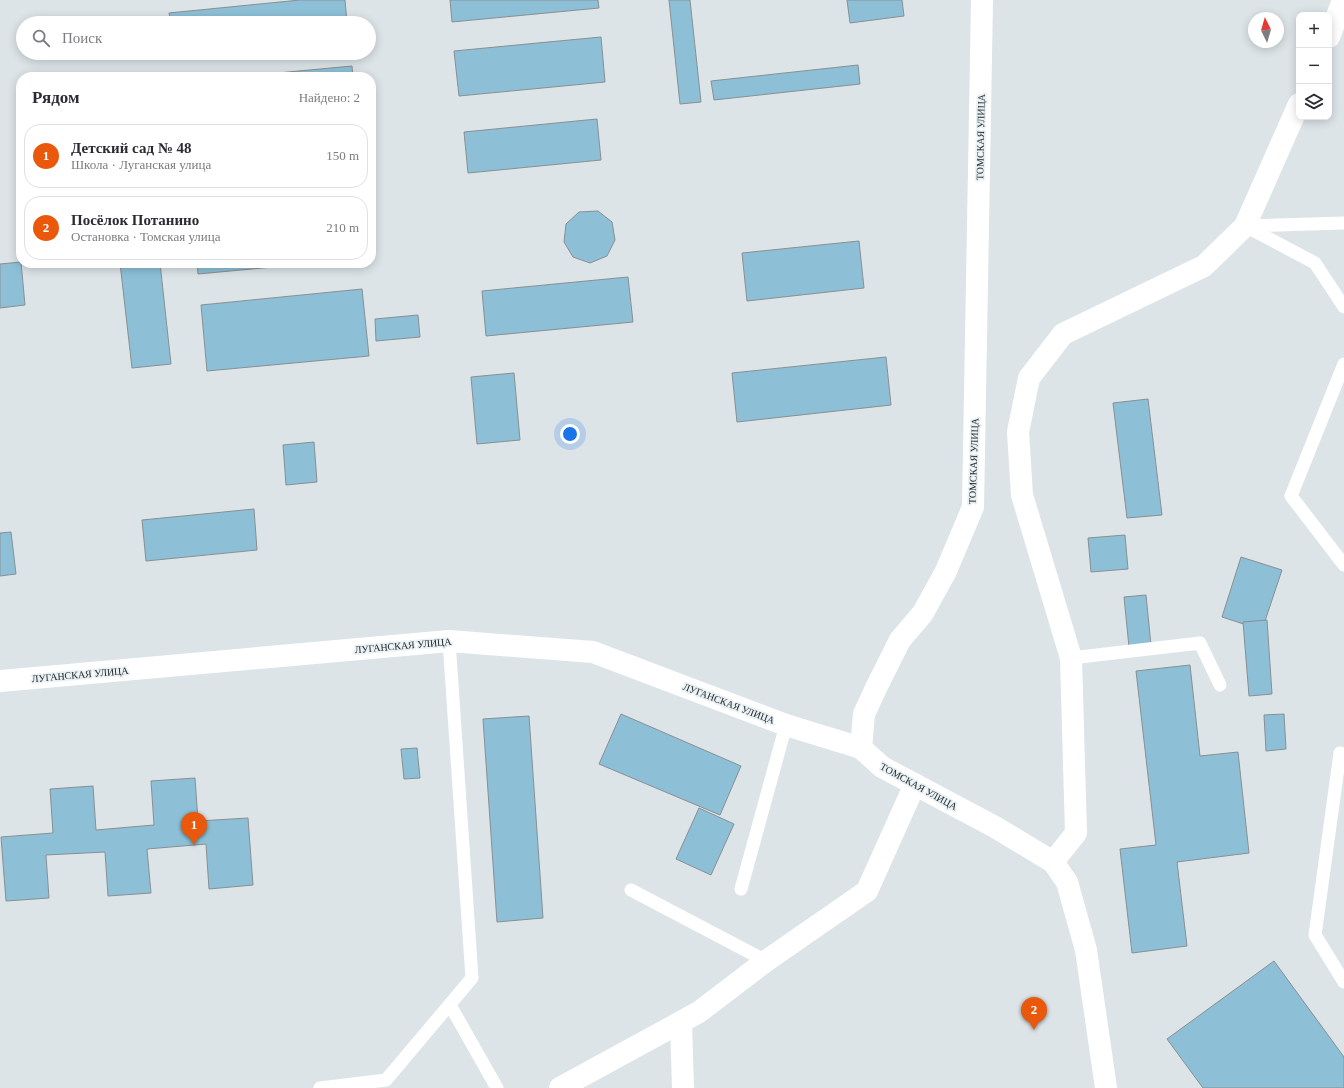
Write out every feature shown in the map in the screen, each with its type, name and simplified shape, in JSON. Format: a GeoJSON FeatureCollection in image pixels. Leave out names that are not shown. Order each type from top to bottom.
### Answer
{"type":"FeatureCollection","features":[{"type":"Feature","properties":{"kind":"street","name":"ТОМСКАЯ УЛИЦА"},"geometry":{"type":"LineString","coordinates":[[982,0],[973,507],[946,571],[923,613],[900,640],[877,686],[864,714],[861,748],[882,767],[995,827],[1053,862],[1067,882],[1086,950],[1106,1088]]}},
{"type":"Feature","properties":{"kind":"street"},"geometry":{"type":"LineString","coordinates":[[1332,29],[1343,0]]}},
{"type":"Feature","properties":{"kind":"street"},"geometry":{"type":"LineString","coordinates":[[1053,862],[1076,833],[1071,658],[1022,495],[1018,432],[1029,378],[1063,334],[1204,266],[1245,226],[1296,111]]}},
{"type":"Feature","properties":{"kind":"street","name":"ЛУГАНСКАЯ УЛИЦА"},"geometry":{"type":"LineString","coordinates":[[0,682],[449,641],[593,652],[786,725],[861,748]]}},
{"type":"Feature","properties":{"kind":"street"},"geometry":{"type":"LineString","coordinates":[[560,1088],[699,1012],[766,961],[867,891],[915,784]]}},
{"type":"Feature","properties":{"kind":"street"},"geometry":{"type":"LineString","coordinates":[[681,1022],[683,1088]]}},
{"type":"Feature","properties":{"kind":"lane"},"geometry":{"type":"LineString","coordinates":[[1245,226],[1344,223]]}},
{"type":"Feature","properties":{"kind":"lane"},"geometry":{"type":"LineString","coordinates":[[1245,226],[1315,264],[1344,307]]}},
{"type":"Feature","properties":{"kind":"lane"},"geometry":{"type":"LineString","coordinates":[[1344,364],[1291,496],[1344,565]]}},
{"type":"Feature","properties":{"kind":"lane"},"geometry":{"type":"LineString","coordinates":[[320,1088],[386,1080],[472,978],[449,641]]}},
{"type":"Feature","properties":{"kind":"lane"},"geometry":{"type":"LineString","coordinates":[[1071,658],[1200,643],[1220,684]]}},
{"type":"Feature","properties":{"kind":"lane"},"geometry":{"type":"LineString","coordinates":[[740,889],[786,725]]}},
{"type":"Feature","properties":{"kind":"lane"},"geometry":{"type":"LineString","coordinates":[[1340,753],[1315,935],[1344,982]]}},
{"type":"Feature","properties":{"kind":"lane"},"geometry":{"type":"LineString","coordinates":[[631,890],[766,961]]}},
{"type":"Feature","properties":{"kind":"lane"},"geometry":{"type":"LineString","coordinates":[[450,1005],[497,1088]]}},
{"type":"Feature","properties":{"kind":"building"},"geometry":{"type":"Polygon","coordinates":[[[300,0],[345,0],[346,16],[170,16],[169,13],[300,0]]]}},
{"type":"Feature","properties":{"kind":"building"},"geometry":{"type":"Polygon","coordinates":[[[450,0],[598,0],[599,8],[452,22],[450,0]]]}},
{"type":"Feature","properties":{"kind":"building"},"geometry":{"type":"Polygon","coordinates":[[[669,0],[690,0],[701,102],[680,104],[669,0]]]}},
{"type":"Feature","properties":{"kind":"building"},"geometry":{"type":"Polygon","coordinates":[[[847,0],[902,0],[904,16],[850,23],[847,0]]]}},
{"type":"Feature","properties":{"kind":"building"},"geometry":{"type":"Polygon","coordinates":[[[601,37],[605,82],[459,96],[454,51],[601,37]]]}},
{"type":"Feature","properties":{"kind":"building"},"geometry":{"type":"Polygon","coordinates":[[[858,65],[860,84],[714,100],[711,81],[858,65]]]}},
{"type":"Feature","properties":{"kind":"building"},"geometry":{"type":"Polygon","coordinates":[[[352,66],[353,72],[288,72],[352,66]]]}},
{"type":"Feature","properties":{"kind":"building"},"geometry":{"type":"Polygon","coordinates":[[[597,119],[601,160],[468,173],[464,132],[597,119]]]}},
{"type":"Feature","properties":{"kind":"building"},"geometry":{"type":"Polygon","coordinates":[[[598,211],[612,222],[615,240],[607,256],[590,263],[573,257],[564,242],[566,224],[579,212],[598,211]]]}},
{"type":"Feature","properties":{"kind":"building"},"geometry":{"type":"Polygon","coordinates":[[[859,241],[864,288],[747,301],[742,253],[859,241]]]}},
{"type":"Feature","properties":{"kind":"building"},"geometry":{"type":"Polygon","coordinates":[[[16,262],[16,268],[22,268],[25,305],[0,308],[0,264],[16,262]]]}},
{"type":"Feature","properties":{"kind":"building"},"geometry":{"type":"Polygon","coordinates":[[[121,268],[161,268],[171,364],[132,368],[121,268]]]}},
{"type":"Feature","properties":{"kind":"building"},"geometry":{"type":"Polygon","coordinates":[[[197,268],[262,268],[198,274],[197,268]]]}},
{"type":"Feature","properties":{"kind":"building"},"geometry":{"type":"Polygon","coordinates":[[[628,277],[633,322],[486,336],[482,291],[628,277]]]}},
{"type":"Feature","properties":{"kind":"building"},"geometry":{"type":"Polygon","coordinates":[[[362,289],[369,356],[207,371],[201,305],[362,289]]]}},
{"type":"Feature","properties":{"kind":"building"},"geometry":{"type":"Polygon","coordinates":[[[418,315],[420,337],[376,341],[375,319],[418,315]]]}},
{"type":"Feature","properties":{"kind":"building"},"geometry":{"type":"Polygon","coordinates":[[[886,357],[891,405],[737,422],[732,373],[886,357]]]}},
{"type":"Feature","properties":{"kind":"building"},"geometry":{"type":"Polygon","coordinates":[[[514,373],[520,440],[477,444],[471,377],[514,373]]]}},
{"type":"Feature","properties":{"kind":"building"},"geometry":{"type":"Polygon","coordinates":[[[1148,399],[1162,515],[1127,518],[1113,403],[1148,399]]]}},
{"type":"Feature","properties":{"kind":"building"},"geometry":{"type":"Polygon","coordinates":[[[314,442],[317,482],[286,485],[283,445],[314,442]]]}},
{"type":"Feature","properties":{"kind":"building"},"geometry":{"type":"Polygon","coordinates":[[[254,509],[257,550],[146,561],[142,520],[254,509]]]}},
{"type":"Feature","properties":{"kind":"building"},"geometry":{"type":"Polygon","coordinates":[[[11,532],[16,574],[0,576],[0,533],[11,532]]]}},
{"type":"Feature","properties":{"kind":"building"},"geometry":{"type":"Polygon","coordinates":[[[1125,535],[1128,569],[1091,572],[1088,538],[1125,535]]]}},
{"type":"Feature","properties":{"kind":"building"},"geometry":{"type":"Polygon","coordinates":[[[1241,557],[1282,570],[1262,630],[1222,617],[1241,557]]]}},
{"type":"Feature","properties":{"kind":"building"},"geometry":{"type":"Polygon","coordinates":[[[1146,595],[1151,645],[1129,647],[1124,597],[1146,595]]]}},
{"type":"Feature","properties":{"kind":"building"},"geometry":{"type":"Polygon","coordinates":[[[1267,620],[1272,694],[1249,696],[1243,622],[1267,620]]]}},
{"type":"Feature","properties":{"kind":"building"},"geometry":{"type":"Polygon","coordinates":[[[1190,665],[1200,756],[1238,752],[1249,853],[1177,862],[1187,946],[1132,953],[1120,849],[1156,845],[1136,671],[1190,665]]]}},
{"type":"Feature","properties":{"kind":"building"},"geometry":{"type":"Polygon","coordinates":[[[621,714],[741,766],[720,815],[599,764],[621,714]]]}},
{"type":"Feature","properties":{"kind":"building"},"geometry":{"type":"Polygon","coordinates":[[[1284,714],[1286,749],[1266,751],[1264,715],[1284,714]]]}},
{"type":"Feature","properties":{"kind":"building"},"geometry":{"type":"Polygon","coordinates":[[[529,716],[543,918],[497,922],[483,719],[529,716]]]}},
{"type":"Feature","properties":{"kind":"building"},"geometry":{"type":"Polygon","coordinates":[[[417,748],[420,778],[404,779],[401,749],[417,748]]]}},
{"type":"Feature","properties":{"kind":"building"},"geometry":{"type":"Polygon","coordinates":[[[195,778],[198,821],[248,818],[253,885],[209,889],[206,844],[147,849],[151,893],[108,896],[105,852],[46,855],[49,898],[6,901],[1,837],[53,833],[50,789],[93,786],[96,830],[154,825],[151,781],[195,778]]]}},
{"type":"Feature","properties":{"kind":"building"},"geometry":{"type":"Polygon","coordinates":[[[699,808],[734,824],[711,875],[676,859],[699,808]]]}},
{"type":"Feature","properties":{"kind":"building"},"geometry":{"type":"Polygon","coordinates":[[[1274,961],[1344,1057],[1344,1088],[1203,1088],[1167,1039],[1274,961]]]}},
{"type":"Feature","properties":{"kind":"place","name":"Детский сад № 48"},"geometry":{"type":"Point","coordinates":[194,845]}},
{"type":"Feature","properties":{"kind":"place","name":"Посёлок Потанино"},"geometry":{"type":"Point","coordinates":[1034,1030]}}]}
